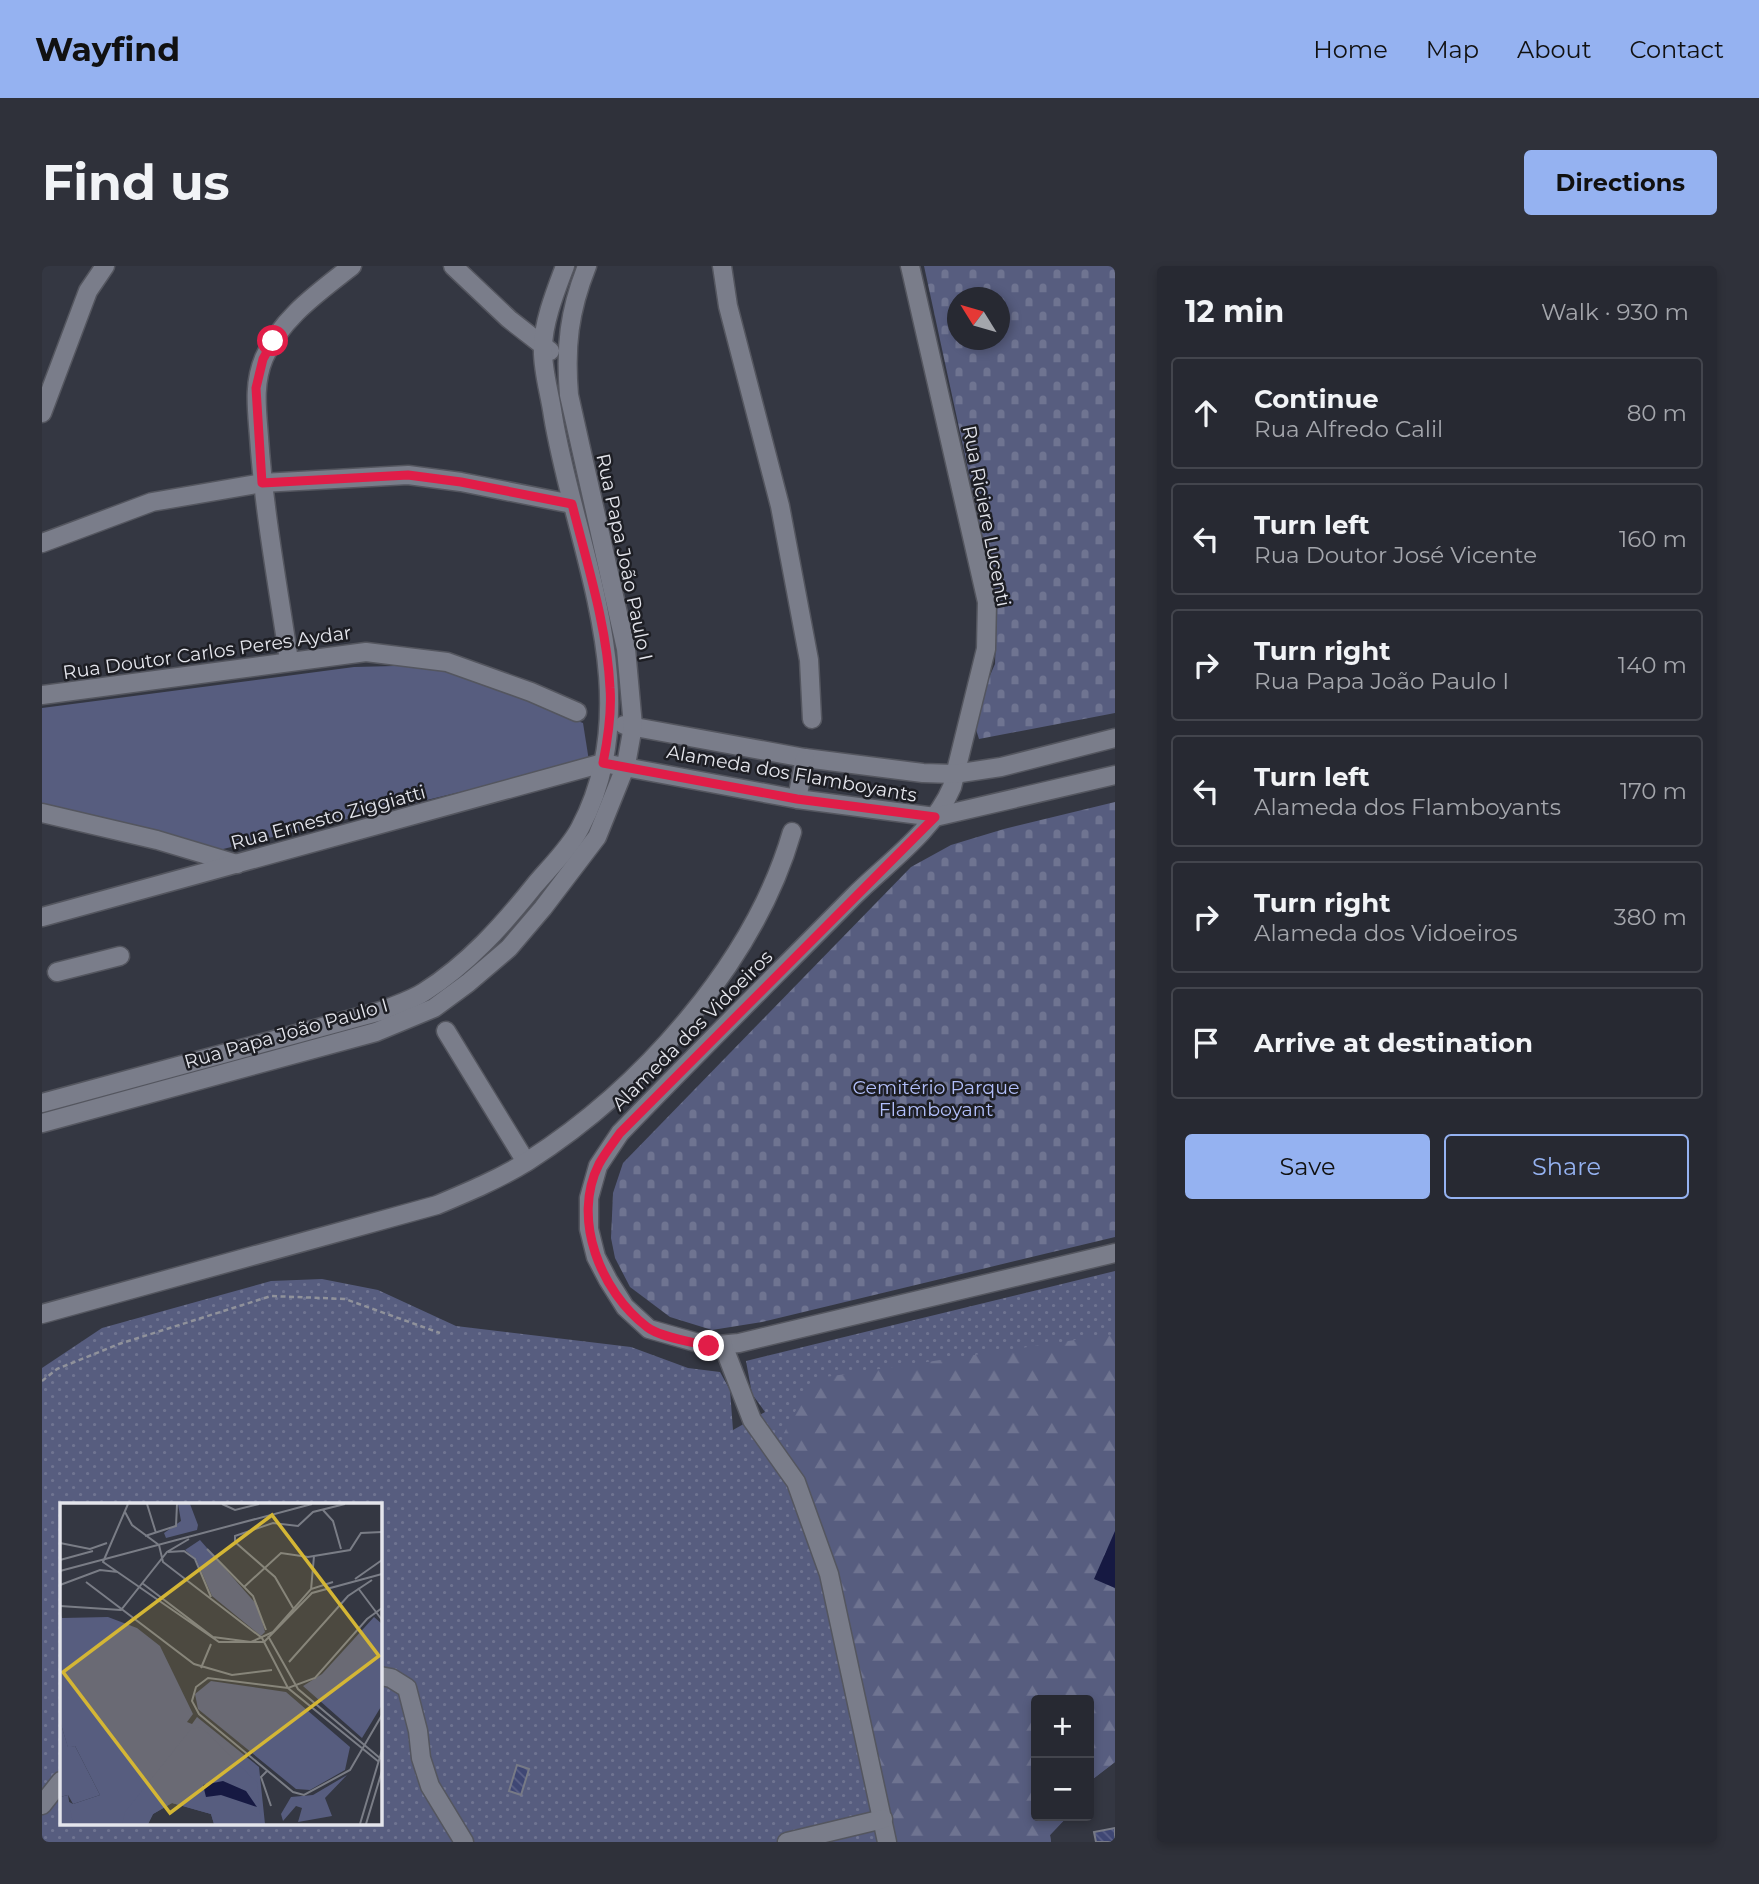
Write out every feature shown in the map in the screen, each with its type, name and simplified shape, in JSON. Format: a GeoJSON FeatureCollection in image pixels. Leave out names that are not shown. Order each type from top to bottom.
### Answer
{"type":"FeatureCollection","features":[{"type":"Feature","properties":{"kind":"street"},"geometry":{"type":"LineString","coordinates":[[42,413],[88,291],[105,266]]}},
{"type":"Feature","properties":{"kind":"street"},"geometry":{"type":"LineString","coordinates":[[289,661],[262,483],[256,388],[263,359],[273,341],[299,309],[352,266]]}},
{"type":"Feature","properties":{"kind":"street"},"geometry":{"type":"LineString","coordinates":[[453,266],[543,347],[566,360]]}},
{"type":"Feature","properties":{"kind":"street","name":"Rua Papa João Paulo I"},"geometry":{"type":"LineString","coordinates":[[42,1102],[381,1011],[422,993],[475,954],[519,905],[579,829],[603,763],[610,723],[610,687],[600,616],[560,459],[543,347],[553,300],[565,266]]}},
{"type":"Feature","properties":{"kind":"street","name":"Rua Papa João Paulo I"},"geometry":{"type":"LineString","coordinates":[[42,1123],[376,1032],[434,1007],[468,983],[509,948],[597,837],[626,765],[633,726],[625,649],[569,395],[566,360],[574,300],[587,266]]}},
{"type":"Feature","properties":{"kind":"street"},"geometry":{"type":"LineString","coordinates":[[722,266],[728,306],[780,506],[809,660],[812,719]]}},
{"type":"Feature","properties":{"kind":"street","name":"Rua Riciere Lucenti"},"geometry":{"type":"LineString","coordinates":[[911,266],[987,602],[986,649],[952,787],[946,802],[935,817]]}},
{"type":"Feature","properties":{"kind":"street"},"geometry":{"type":"LineString","coordinates":[[42,543],[152,502],[262,483],[408,475],[461,482],[572,504]]}},
{"type":"Feature","properties":{"kind":"street","name":"Rua Doutor Carlos Peres Aydar"},"geometry":{"type":"LineString","coordinates":[[42,695],[366,652],[447,662],[531,692],[577,712]]}},
{"type":"Feature","properties":{"kind":"street"},"geometry":{"type":"LineString","coordinates":[[610,723],[633,726]]}},
{"type":"Feature","properties":{"kind":"street","name":"Alameda dos Flamboyants"},"geometry":{"type":"LineString","coordinates":[[633,726],[805,758],[923,773],[954,774],[1001,768],[1115,738]]}},
{"type":"Feature","properties":{"kind":"street"},"geometry":{"type":"LineString","coordinates":[[797,799],[805,758]]}},
{"type":"Feature","properties":{"kind":"street","name":"Rua Ernesto Ziggiatti"},"geometry":{"type":"LineString","coordinates":[[42,916],[603,763],[626,765]]}},
{"type":"Feature","properties":{"kind":"street","name":"Alameda dos Flamboyants"},"geometry":{"type":"LineString","coordinates":[[626,765],[797,799],[935,817],[1115,775]]}},
{"type":"Feature","properties":{"kind":"street"},"geometry":{"type":"LineString","coordinates":[[42,813],[157,840],[237,864]]}},
{"type":"Feature","properties":{"kind":"street","name":"Alameda dos Vidoeiros"},"geometry":{"type":"LineString","coordinates":[[935,817],[620,1133],[598,1166],[589,1198],[589,1230],[596,1258],[625,1307],[649,1329],[709,1346],[723,1345],[1115,1254]]}},
{"type":"Feature","properties":{"kind":"street"},"geometry":{"type":"LineString","coordinates":[[42,1314],[437,1205],[482,1186],[526,1162],[568,1134],[622,1087],[668,1041],[709,993],[758,918],[783,862],[792,832]]}},
{"type":"Feature","properties":{"kind":"street"},"geometry":{"type":"LineString","coordinates":[[170,846],[183,879]]}},
{"type":"Feature","properties":{"kind":"street"},"geometry":{"type":"LineString","coordinates":[[57,972],[120,956]]}},
{"type":"Feature","properties":{"kind":"street"},"geometry":{"type":"LineString","coordinates":[[446,1031],[526,1162]]}},
{"type":"Feature","properties":{"kind":"street"},"geometry":{"type":"LineString","coordinates":[[723,1345],[752,1420],[796,1482],[829,1574],[887,1842]]}},
{"type":"Feature","properties":{"kind":"street"},"geometry":{"type":"LineString","coordinates":[[382,1676],[391,1678],[407,1688],[418,1731],[421,1758],[430,1786],[464,1842]]}},
{"type":"Feature","properties":{"kind":"street"},"geometry":{"type":"LineString","coordinates":[[42,1805],[60,1781]]}},
{"type":"Feature","properties":{"kind":"street"},"geometry":{"type":"LineString","coordinates":[[787,1842],[883,1819]]}},
{"type":"Feature","properties":{"kind":"path"},"geometry":{"type":"LineString","coordinates":[[42,1381],[58,1369],[119,1344],[271,1296],[345,1300],[440,1333]]}},
{"type":"Feature","properties":{"kind":"green space"},"geometry":{"type":"Polygon","coordinates":[[[924,266],[1115,266],[1115,713],[979,739],[972,717],[995,664],[997,603],[924,266]]]}},
{"type":"Feature","properties":{"kind":"green space"},"geometry":{"type":"Polygon","coordinates":[[[435,665],[583,723],[589,761],[219,850],[42,808],[42,708],[354,667],[435,665]]]}},
{"type":"Feature","properties":{"kind":"green space","name":"Cemitério Parque Flamboyant"},"geometry":{"type":"Polygon","coordinates":[[[1115,802],[1115,1237],[762,1322],[712,1330],[670,1317],[630,1287],[615,1258],[611,1238],[613,1193],[623,1163],[911,867],[951,845],[1115,802]]]}},
{"type":"Feature","properties":{"kind":"green space"},"geometry":{"type":"Polygon","coordinates":[[[1115,1271],[1115,1762],[1094,1778],[1094,1695],[1031,1695],[1031,1821],[1063,1821],[1050,1835],[1051,1842],[42,1842],[42,1368],[102,1328],[271,1281],[322,1279],[378,1290],[456,1326],[631,1347],[688,1368],[720,1372],[730,1390],[733,1430],[765,1412],[752,1394],[746,1361],[1115,1271]]]}},
{"type":"Feature","properties":{"kind":"green space"},"geometry":{"type":"Polygon","coordinates":[[[1115,1334],[1115,1531],[1095,1579],[1115,1588],[1115,1762],[1094,1778],[1094,1695],[1031,1695],[1031,1821],[1063,1821],[1050,1835],[1051,1842],[891,1842],[811,1492],[783,1435],[812,1379],[1115,1334]]]}},
{"type":"Feature","properties":{"kind":"shaded area"},"geometry":{"type":"Polygon","coordinates":[[[1115,1531],[1115,1588],[1094,1579],[1115,1531]]]}},
{"type":"Feature","properties":{"kind":"building"},"geometry":{"type":"Polygon","coordinates":[[[517,1765],[529,1769],[521,1795],[509,1791],[517,1765]]]}},
{"type":"Feature","properties":{"kind":"building"},"geometry":{"type":"Polygon","coordinates":[[[1115,1828],[1115,1842],[1096,1842],[1094,1832],[1115,1828]]]}},
{"type":"Feature","properties":{"kind":"route"},"geometry":{"type":"LineString","coordinates":[[273,341],[263,359],[256,388],[262,483],[408,475],[461,482],[572,504],[600,616],[610,687],[610,723],[603,763],[626,765],[797,799],[935,817],[620,1133],[598,1166],[589,1198],[589,1230],[596,1258],[608,1280],[625,1307],[649,1329],[709,1346]]}}]}
